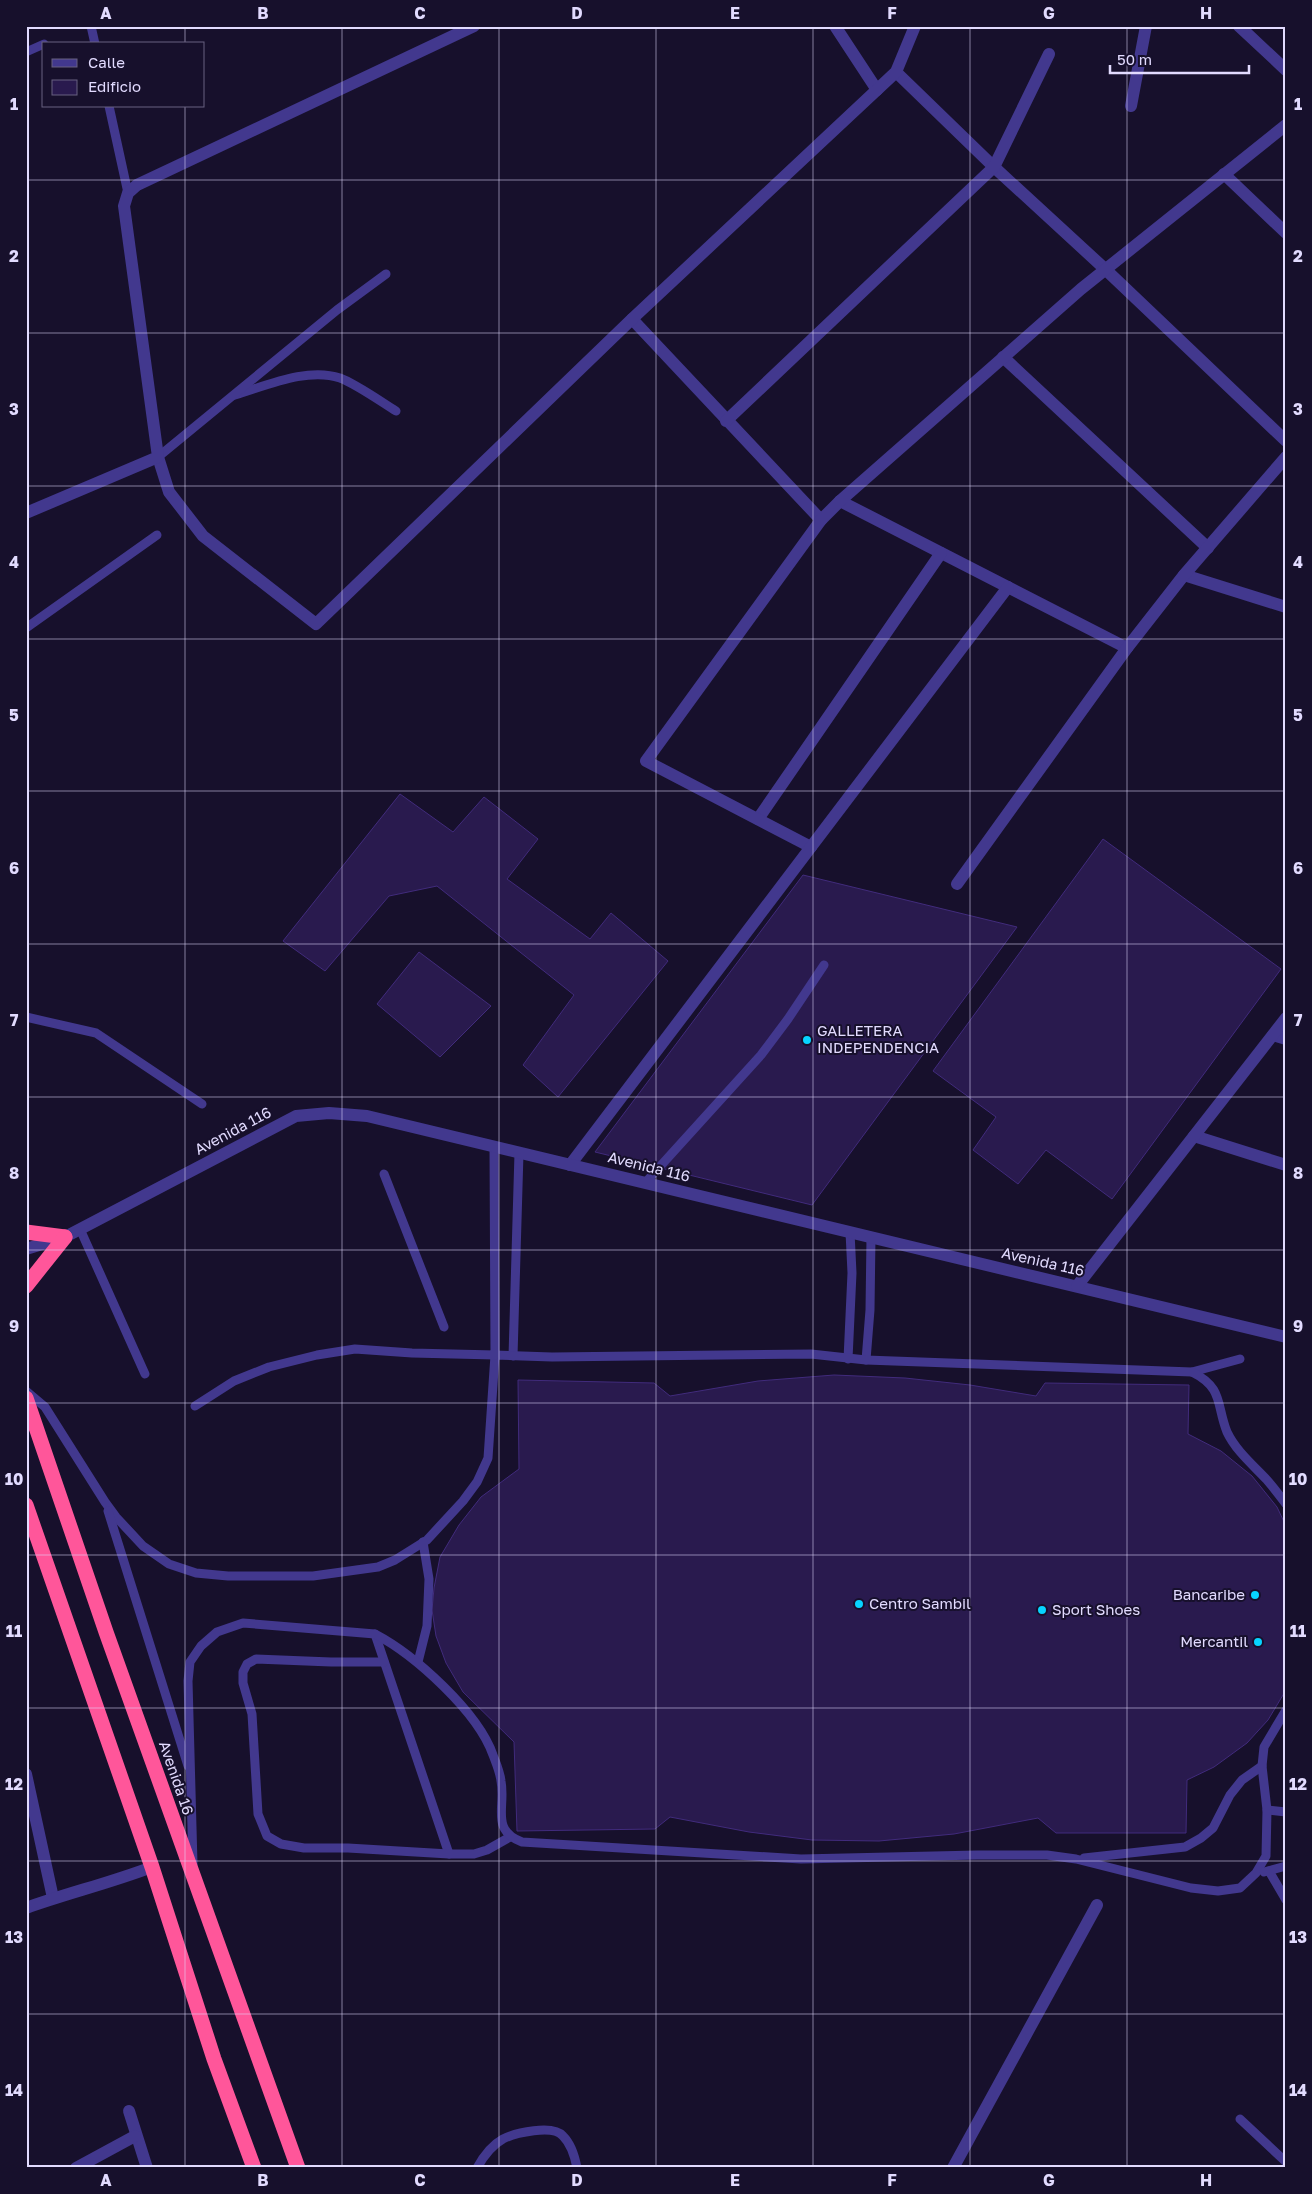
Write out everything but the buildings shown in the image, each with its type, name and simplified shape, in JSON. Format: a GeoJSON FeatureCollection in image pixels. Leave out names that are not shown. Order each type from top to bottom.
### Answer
{"type":"FeatureCollection","features":[{"type":"Feature","properties":{"kind":"highway"},"geometry":{"type":"LineString","coordinates":[[26,1232],[65,1236]]}},
{"type":"Feature","properties":{"kind":"highway"},"geometry":{"type":"LineString","coordinates":[[26,1286],[65,1236]]}},
{"type":"Feature","properties":{"kind":"highway","name":"Avenida 16"},"geometry":{"type":"LineString","coordinates":[[26,1398],[194,1879],[298,2168]]}},
{"type":"Feature","properties":{"kind":"highway"},"geometry":{"type":"LineString","coordinates":[[26,1505],[152,1867],[214,2059],[254,2168]]}},
{"type":"Feature","properties":{"kind":"street"},"geometry":{"type":"LineString","coordinates":[[474,26],[136,185],[128,193],[124,206],[158,457],[169,492],[203,536],[316,624],[632,319],[896,72],[916,26]]}},
{"type":"Feature","properties":{"kind":"street"},"geometry":{"type":"LineString","coordinates":[[835,26],[877,90]]}},
{"type":"Feature","properties":{"kind":"street"},"geometry":{"type":"LineString","coordinates":[[1131,106],[1146,26]]}},
{"type":"Feature","properties":{"kind":"street"},"geometry":{"type":"LineString","coordinates":[[1239,26],[1286,70]]}},
{"type":"Feature","properties":{"kind":"street"},"geometry":{"type":"LineString","coordinates":[[726,421],[994,167],[1049,54]]}},
{"type":"Feature","properties":{"kind":"street"},"geometry":{"type":"LineString","coordinates":[[896,72],[994,167],[1105,269],[1286,441]]}},
{"type":"Feature","properties":{"kind":"street"},"geometry":{"type":"LineString","coordinates":[[811,847],[646,761],[821,520],[840,501],[1105,269],[1286,125]]}},
{"type":"Feature","properties":{"kind":"street"},"geometry":{"type":"LineString","coordinates":[[1224,174],[1286,233]]}},
{"type":"Feature","properties":{"kind":"street"},"geometry":{"type":"LineString","coordinates":[[632,319],[821,520]]}},
{"type":"Feature","properties":{"kind":"street"},"geometry":{"type":"LineString","coordinates":[[1003,357],[1208,548]]}},
{"type":"Feature","properties":{"kind":"street"},"geometry":{"type":"LineString","coordinates":[[26,513],[158,457]]}},
{"type":"Feature","properties":{"kind":"street"},"geometry":{"type":"LineString","coordinates":[[957,884],[1127,648],[1184,575],[1286,457]]}},
{"type":"Feature","properties":{"kind":"street"},"geometry":{"type":"LineString","coordinates":[[840,501],[1127,648]]}},
{"type":"Feature","properties":{"kind":"street"},"geometry":{"type":"LineString","coordinates":[[758,819],[941,553]]}},
{"type":"Feature","properties":{"kind":"street"},"geometry":{"type":"LineString","coordinates":[[1184,575],[1286,607]]}},
{"type":"Feature","properties":{"kind":"street"},"geometry":{"type":"LineString","coordinates":[[570,1165],[1008,587]]}},
{"type":"Feature","properties":{"kind":"street"},"geometry":{"type":"LineString","coordinates":[[1077,1286],[1286,1018]]}},
{"type":"Feature","properties":{"kind":"street"},"geometry":{"type":"LineString","coordinates":[[1273,1035],[1286,1039]]}},
{"type":"Feature","properties":{"kind":"street","name":"Avenida 116"},"geometry":{"type":"LineString","coordinates":[[26,1249],[80,1229],[296,1116],[329,1113],[368,1116],[1286,1337]]}},
{"type":"Feature","properties":{"kind":"street"},"geometry":{"type":"LineString","coordinates":[[1194,1136],[1286,1165]]}},
{"type":"Feature","properties":{"kind":"street"},"geometry":{"type":"LineString","coordinates":[[26,1774],[53,1898]]}},
{"type":"Feature","properties":{"kind":"street"},"geometry":{"type":"LineString","coordinates":[[26,1908],[53,1898],[116,1881],[152,1867]]}},
{"type":"Feature","properties":{"kind":"street"},"geometry":{"type":"LineString","coordinates":[[952,2168],[1097,1905]]}},
{"type":"Feature","properties":{"kind":"street"},"geometry":{"type":"LineString","coordinates":[[129,2111],[147,2168]]}},
{"type":"Feature","properties":{"kind":"street"},"geometry":{"type":"LineString","coordinates":[[76,2168],[136,2136]]}},
{"type":"Feature","properties":{"kind":"lane"},"geometry":{"type":"LineString","coordinates":[[91,26],[95,42]]}},
{"type":"Feature","properties":{"kind":"lane"},"geometry":{"type":"LineString","coordinates":[[26,52],[42,45]]}},
{"type":"Feature","properties":{"kind":"lane"},"geometry":{"type":"LineString","coordinates":[[109,108],[128,193]]}},
{"type":"Feature","properties":{"kind":"lane"},"geometry":{"type":"LineString","coordinates":[[158,457],[336,310],[386,274]]}},
{"type":"Feature","properties":{"kind":"lane"},"geometry":{"type":"LineString","coordinates":[[230,397],[299,377],[320,375],[340,378],[396,411]]}},
{"type":"Feature","properties":{"kind":"lane"},"geometry":{"type":"LineString","coordinates":[[26,628],[157,535]]}},
{"type":"Feature","properties":{"kind":"lane"},"geometry":{"type":"LineString","coordinates":[[645,1183],[761,1055],[824,965]]}},
{"type":"Feature","properties":{"kind":"lane"},"geometry":{"type":"LineString","coordinates":[[26,1017],[96,1033],[202,1104]]}},
{"type":"Feature","properties":{"kind":"lane"},"geometry":{"type":"LineString","coordinates":[[26,1391],[45,1406],[116,1517],[144,1546],[169,1564],[196,1573],[228,1576],[312,1576],[378,1567],[395,1560],[423,1542],[463,1500],[477,1482],[488,1458],[495,1355],[494,1147]]}},
{"type":"Feature","properties":{"kind":"lane"},"geometry":{"type":"LineString","coordinates":[[513,1356],[519,1152]]}},
{"type":"Feature","properties":{"kind":"lane"},"geometry":{"type":"LineString","coordinates":[[384,1174],[444,1327]]}},
{"type":"Feature","properties":{"kind":"lane"},"geometry":{"type":"LineString","coordinates":[[80,1229],[145,1374]]}},
{"type":"Feature","properties":{"kind":"lane"},"geometry":{"type":"LineString","coordinates":[[848,1359],[852,1273],[850,1232]]}},
{"type":"Feature","properties":{"kind":"lane"},"geometry":{"type":"LineString","coordinates":[[866,1360],[871,1237]]}},
{"type":"Feature","properties":{"kind":"lane"},"geometry":{"type":"LineString","coordinates":[[195,1406],[234,1381],[269,1367],[317,1355],[355,1349],[412,1353],[552,1357],[811,1354],[866,1360],[1192,1372],[1240,1359]]}},
{"type":"Feature","properties":{"kind":"lane"},"geometry":{"type":"LineString","coordinates":[[1192,1372],[1205,1379],[1214,1388],[1227,1432],[1236,1447],[1268,1481],[1286,1504]]}},
{"type":"Feature","properties":{"kind":"lane"},"geometry":{"type":"LineString","coordinates":[[105,1502],[192,1778]]}},
{"type":"Feature","properties":{"kind":"lane"},"geometry":{"type":"LineString","coordinates":[[418,1662],[427,1626],[429,1579],[423,1542]]}},
{"type":"Feature","properties":{"kind":"lane"},"geometry":{"type":"LineString","coordinates":[[194,1879],[188,1681],[190,1662],[202,1646],[217,1632],[242,1623],[375,1634],[394,1644],[418,1662],[454,1698],[480,1730],[493,1753],[502,1781],[503,1828],[510,1837],[522,1842],[801,1859],[1046,1855],[1076,1858],[1191,1888],[1218,1891],[1240,1888],[1256,1873],[1266,1856],[1267,1810],[1262,1766],[1264,1747],[1286,1710]]}},
{"type":"Feature","properties":{"kind":"lane"},"geometry":{"type":"LineString","coordinates":[[375,1634],[449,1854]]}},
{"type":"Feature","properties":{"kind":"lane"},"geometry":{"type":"LineString","coordinates":[[384,1662],[256,1659],[247,1664],[243,1672],[243,1683],[252,1714],[254,1777],[260,1818],[267,1836],[281,1844],[304,1848],[348,1848],[449,1854],[474,1854],[487,1850],[510,1837]]}},
{"type":"Feature","properties":{"kind":"lane"},"geometry":{"type":"LineString","coordinates":[[1076,1858],[1184,1847],[1201,1838],[1213,1828],[1230,1795],[1242,1780],[1262,1766]]}},
{"type":"Feature","properties":{"kind":"lane"},"geometry":{"type":"LineString","coordinates":[[1267,1810],[1286,1812]]}},
{"type":"Feature","properties":{"kind":"lane"},"geometry":{"type":"LineString","coordinates":[[1256,1873],[1269,1872],[1286,1866]]}},
{"type":"Feature","properties":{"kind":"lane"},"geometry":{"type":"LineString","coordinates":[[1269,1872],[1286,1900]]}},
{"type":"Feature","properties":{"kind":"lane"},"geometry":{"type":"LineString","coordinates":[[1240,2119],[1286,2162]]}},
{"type":"Feature","properties":{"kind":"lane"},"geometry":{"type":"LineString","coordinates":[[478,2168],[483,2156],[503,2139],[534,2130],[552,2130],[563,2134],[575,2156],[577,2168]]}},
{"type":"Feature","properties":{"kind":"place","name":"GALLETERA INDEPENDENCIA"},"geometry":{"type":"Point","coordinates":[807,1040]}},
{"type":"Feature","properties":{"kind":"place","name":"Bancaribe"},"geometry":{"type":"Point","coordinates":[1255,1595]}},
{"type":"Feature","properties":{"kind":"place","name":"Centro Sambil"},"geometry":{"type":"Point","coordinates":[859,1604]}},
{"type":"Feature","properties":{"kind":"place","name":"Sport Shoes"},"geometry":{"type":"Point","coordinates":[1042,1610]}},
{"type":"Feature","properties":{"kind":"place","name":"Mercantil"},"geometry":{"type":"Point","coordinates":[1258,1642]}}]}
